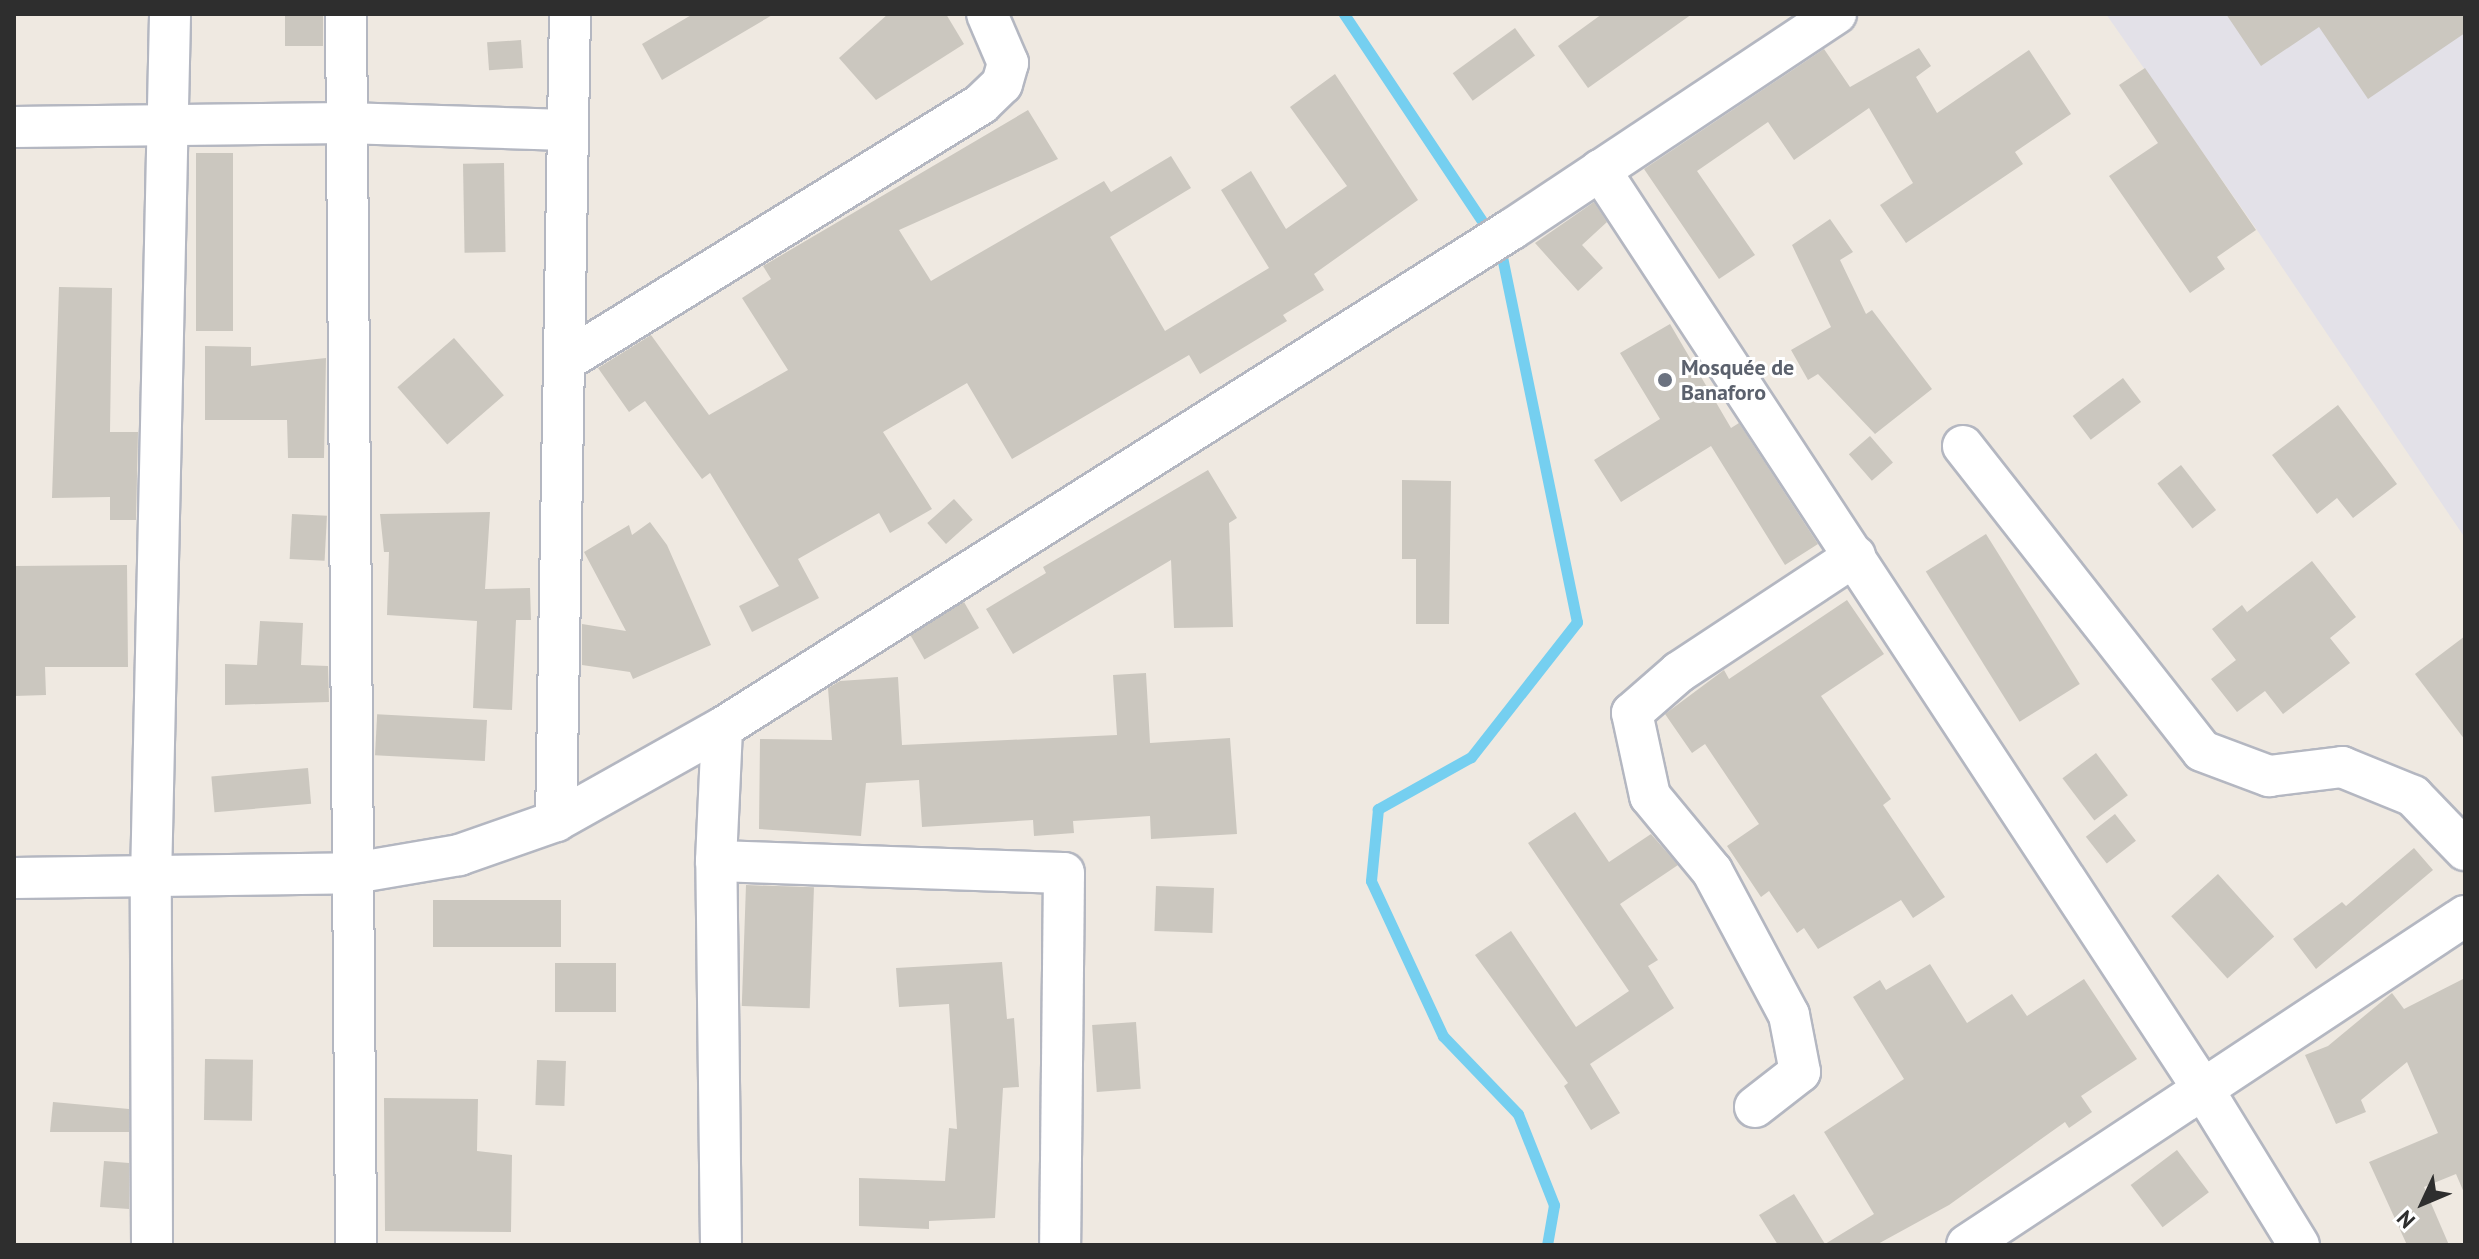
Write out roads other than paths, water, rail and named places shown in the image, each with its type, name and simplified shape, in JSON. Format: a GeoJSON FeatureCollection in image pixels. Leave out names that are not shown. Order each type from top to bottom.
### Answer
{"type":"FeatureCollection","features":[{"type":"Feature","properties":{"kind":"street"},"geometry":{"type":"LineString","coordinates":[[152,1245],[151,880],[170,125],[170,14]]}},
{"type":"Feature","properties":{"kind":"street"},"geometry":{"type":"LineString","coordinates":[[346,14],[356,1245]]}},
{"type":"Feature","properties":{"kind":"street"},"geometry":{"type":"LineString","coordinates":[[556,821],[570,14]]}},
{"type":"Feature","properties":{"kind":"street"},"geometry":{"type":"LineString","coordinates":[[565,361],[981,104],[1002,84],[1008,63],[987,14]]}},
{"type":"Feature","properties":{"kind":"street"},"geometry":{"type":"LineString","coordinates":[[14,878],[151,880],[354,873],[459,855],[556,821],[722,728],[1512,229],[1836,14]]}},
{"type":"Feature","properties":{"kind":"street"},"geometry":{"type":"LineString","coordinates":[[14,127],[345,123],[566,130]]}},
{"type":"Feature","properties":{"kind":"street"},"geometry":{"type":"LineString","coordinates":[[1600,170],[2203,1089],[2299,1245]]}},
{"type":"Feature","properties":{"kind":"street"},"geometry":{"type":"LineString","coordinates":[[1963,446],[2202,751],[2269,776],[2342,767],[2413,796],[2465,850]]}},
{"type":"Feature","properties":{"kind":"street"},"geometry":{"type":"LineString","coordinates":[[1755,1107],[1800,1072],[1789,1015],[1712,871],[1650,796],[1632,713],[1679,672],[1855,556]]}},
{"type":"Feature","properties":{"kind":"street"},"geometry":{"type":"LineString","coordinates":[[721,1245],[716,861],[722,728]]}},
{"type":"Feature","properties":{"kind":"street"},"geometry":{"type":"LineString","coordinates":[[716,861],[1064,873],[1060,1245]]}},
{"type":"Feature","properties":{"kind":"street"},"geometry":{"type":"LineString","coordinates":[[1967,1245],[2465,916]]}},
{"type":"Feature","properties":{"kind":"waterway"},"geometry":{"type":"LineString","coordinates":[[1344,14],[1490,233]]}},
{"type":"Feature","properties":{"kind":"waterway"},"geometry":{"type":"LineString","coordinates":[[1500,247],[1577,622],[1471,757],[1378,809],[1371,881],[1443,1036],[1518,1114],[1554,1205],[1547,1245]]}},
{"type":"Feature","properties":{"kind":"place","name":"Mosquée de Banaforo"},"geometry":{"type":"Point","coordinates":[1665,380]}}]}
